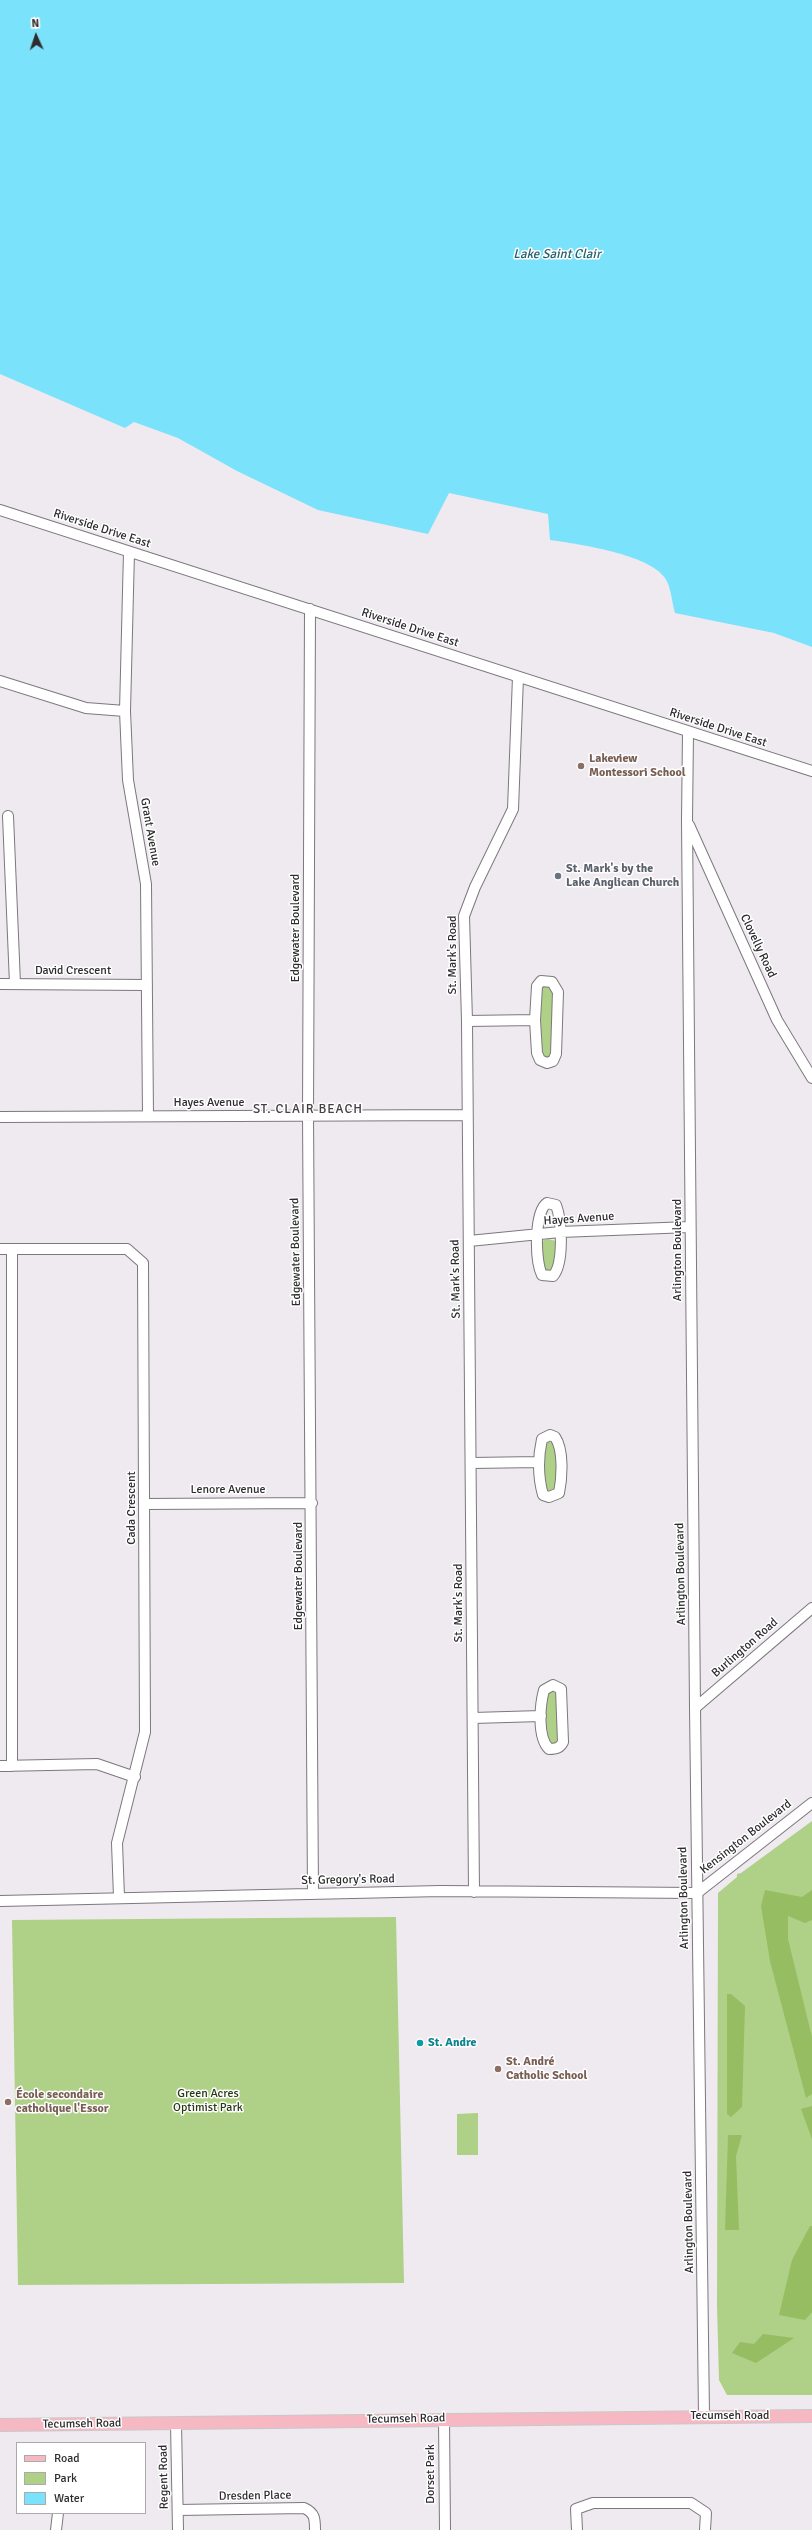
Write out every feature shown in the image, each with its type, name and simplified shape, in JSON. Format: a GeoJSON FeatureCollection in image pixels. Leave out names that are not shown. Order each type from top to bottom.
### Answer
{"type":"FeatureCollection","features":[{"type":"Feature","properties":{"kind":"main road","name":"Tecumseh Road"},"geometry":{"type":"LineString","coordinates":[[0,2425],[812,2416]]}},
{"type":"Feature","properties":{"kind":"street","name":"Riverside Drive East"},"geometry":{"type":"LineString","coordinates":[[0,510],[812,771]]}},
{"type":"Feature","properties":{"kind":"street","name":"Grant Avenue"},"geometry":{"type":"LineString","coordinates":[[129,552],[125,711],[128,780],[146,884],[148,1116]]}},
{"type":"Feature","properties":{"kind":"street","name":"Edgewater Boulevard"},"geometry":{"type":"LineString","coordinates":[[310,609],[308,1115],[314,1894]]}},
{"type":"Feature","properties":{"kind":"street","name":"St. Mark's Road"},"geometry":{"type":"LineString","coordinates":[[474,1892],[467,1021],[464,916],[475,886],[513,809],[518,677]]}},
{"type":"Feature","properties":{"kind":"street"},"geometry":{"type":"LineString","coordinates":[[0,681],[86,708],[125,711]]}},
{"type":"Feature","properties":{"kind":"street","name":"Arlington Boulevard"},"geometry":{"type":"LineString","coordinates":[[688,732],[687,822],[690,1227],[704,2416]]}},
{"type":"Feature","properties":{"kind":"street"},"geometry":{"type":"LineString","coordinates":[[8,816],[15,984]]}},
{"type":"Feature","properties":{"kind":"street","name":"Clovelly Road"},"geometry":{"type":"LineString","coordinates":[[687,822],[777,1020],[812,1078]]}},
{"type":"Feature","properties":{"kind":"street"},"geometry":{"type":"LineString","coordinates":[[549,981],[555,985],[558,992],[556,1054],[550,1062],[544,1062],[539,1058],[535,1020],[538,983],[549,981]]}},
{"type":"Feature","properties":{"kind":"street","name":"David Crescent"},"geometry":{"type":"LineString","coordinates":[[0,984],[147,985]]}},
{"type":"Feature","properties":{"kind":"street"},"geometry":{"type":"LineString","coordinates":[[467,1021],[535,1020]]}},
{"type":"Feature","properties":{"kind":"street","name":"Hayes Avenue"},"geometry":{"type":"LineString","coordinates":[[0,1117],[467,1114]]}},
{"type":"Feature","properties":{"kind":"street"},"geometry":{"type":"LineString","coordinates":[[547,1203],[556,1205],[560,1232],[559,1266],[553,1276],[542,1275],[539,1269],[539,1212],[547,1203]]}},
{"type":"Feature","properties":{"kind":"street","name":"Hayes Avenue"},"geometry":{"type":"LineString","coordinates":[[469,1241],[560,1232],[690,1227]]}},
{"type":"Feature","properties":{"kind":"street","name":"Cada Crescent"},"geometry":{"type":"LineString","coordinates":[[0,1249],[127,1249],[143,1263],[145,1504],[144,1732],[135,1777],[117,1843],[119,1897]]}},
{"type":"Feature","properties":{"kind":"street"},"geometry":{"type":"LineString","coordinates":[[12,1249],[12,1766]]}},
{"type":"Feature","properties":{"kind":"street"},"geometry":{"type":"LineString","coordinates":[[550,1435],[555,1437],[559,1444],[561,1484],[559,1493],[554,1497],[543,1495],[539,1462],[542,1439],[550,1435]]}},
{"type":"Feature","properties":{"kind":"street"},"geometry":{"type":"LineString","coordinates":[[471,1463],[539,1462]]}},
{"type":"Feature","properties":{"kind":"street","name":"Lenore Avenue"},"geometry":{"type":"LineString","coordinates":[[145,1504],[312,1503]]}},
{"type":"Feature","properties":{"kind":"street","name":"Burlington Road"},"geometry":{"type":"LineString","coordinates":[[695,1708],[812,1608]]}},
{"type":"Feature","properties":{"kind":"street"},"geometry":{"type":"LineString","coordinates":[[548,1686],[558,1686],[563,1695],[563,1742],[557,1748],[549,1749],[545,1745],[541,1716],[544,1690],[548,1686]]}},
{"type":"Feature","properties":{"kind":"street"},"geometry":{"type":"LineString","coordinates":[[473,1718],[541,1716]]}},
{"type":"Feature","properties":{"kind":"street"},"geometry":{"type":"LineString","coordinates":[[0,1766],[97,1764],[135,1777]]}},
{"type":"Feature","properties":{"kind":"street","name":"Kensington Boulevard"},"geometry":{"type":"LineString","coordinates":[[697,1893],[812,1803]]}},
{"type":"Feature","properties":{"kind":"street","name":"St. Gregory's Road"},"geometry":{"type":"LineString","coordinates":[[0,1901],[119,1897],[474,1892],[697,1893]]}},
{"type":"Feature","properties":{"kind":"street","name":"Dorset Park"},"geometry":{"type":"LineString","coordinates":[[444,2419],[445,2530]]}},
{"type":"Feature","properties":{"kind":"street","name":"Regent Road"},"geometry":{"type":"LineString","coordinates":[[176,2423],[178,2530]]}},
{"type":"Feature","properties":{"kind":"street"},"geometry":{"type":"LineString","coordinates":[[576,2530],[576,2509],[593,2504],[676,2503],[691,2503],[706,2513],[705,2530]]}},
{"type":"Feature","properties":{"kind":"street","name":"Dresden Place"},"geometry":{"type":"LineString","coordinates":[[178,2510],[304,2508],[311,2512],[315,2519],[315,2530]]}},
{"type":"Feature","properties":{"kind":"street"},"geometry":{"type":"LineString","coordinates":[[56,2530],[58,2514]]}},
{"type":"Feature","properties":{"kind":"green space"},"geometry":{"type":"Polygon","coordinates":[[[544,986],[551,987],[554,992],[554,1050],[550,1058],[543,1057],[540,1047],[539,993],[544,986]]]}},
{"type":"Feature","properties":{"kind":"green space"},"geometry":{"type":"Polygon","coordinates":[[[548,1239],[556,1241],[556,1244],[553,1270],[547,1273],[543,1269],[541,1241],[548,1239]]]}},
{"type":"Feature","properties":{"kind":"green space"},"geometry":{"type":"Polygon","coordinates":[[[548,1441],[555,1444],[557,1448],[556,1490],[548,1492],[544,1482],[543,1468],[545,1442],[548,1441]]]}},
{"type":"Feature","properties":{"kind":"green space"},"geometry":{"type":"Polygon","coordinates":[[[556,1691],[560,1737],[557,1743],[551,1745],[547,1741],[545,1713],[547,1694],[556,1691]]]}},
{"type":"Feature","properties":{"kind":"green space"},"geometry":{"type":"Polygon","coordinates":[[[812,1821],[812,2395],[727,2395],[719,2380],[717,2305],[718,1893],[737,1877],[737,1874],[741,1873],[812,1821]]]}},
{"type":"Feature","properties":{"kind":"green space"},"geometry":{"type":"Polygon","coordinates":[[[765,1890],[802,1897],[812,1890],[812,1920],[805,1923],[788,1916],[788,1939],[812,2037],[812,2094],[806,2098],[770,1961],[761,1906],[765,1890]]]}},
{"type":"Feature","properties":{"kind":"green space","name":"Green Acres Optimist Park"},"geometry":{"type":"Polygon","coordinates":[[[396,1917],[404,2283],[18,2285],[12,1920],[396,1917]]]}},
{"type":"Feature","properties":{"kind":"green space"},"geometry":{"type":"Polygon","coordinates":[[[727,1994],[731,1994],[745,2006],[742,2107],[731,2117],[727,2114],[727,1994]]]}},
{"type":"Feature","properties":{"kind":"green space"},"geometry":{"type":"Polygon","coordinates":[[[812,2106],[812,2139],[801,2109],[812,2106]]]}},
{"type":"Feature","properties":{"kind":"green space"},"geometry":{"type":"Polygon","coordinates":[[[478,2113],[478,2155],[457,2155],[457,2114],[478,2113]]]}},
{"type":"Feature","properties":{"kind":"green space"},"geometry":{"type":"Polygon","coordinates":[[[728,2135],[742,2135],[736,2156],[739,2230],[725,2230],[728,2135]]]}},
{"type":"Feature","properties":{"kind":"green space"},"geometry":{"type":"Polygon","coordinates":[[[810,2226],[812,2226],[812,2312],[805,2320],[779,2315],[792,2260],[810,2226]]]}},
{"type":"Feature","properties":{"kind":"green space"},"geometry":{"type":"Polygon","coordinates":[[[763,2334],[794,2338],[756,2363],[732,2353],[740,2342],[754,2344],[763,2334]]]}},
{"type":"Feature","properties":{"kind":"water","name":"Lake Saint Clair"},"geometry":{"type":"Polygon","coordinates":[[[0,0],[812,0],[812,647],[774,633],[675,613],[667,581],[657,570],[644,562],[629,556],[594,547],[550,540],[548,514],[449,493],[428,534],[318,510],[237,471],[178,438],[134,422],[125,428],[0,374],[0,0]]]}},
{"type":"Feature","properties":{"kind":"place","name":"Lakeview Montessori School"},"geometry":{"type":"Point","coordinates":[581,766]}},
{"type":"Feature","properties":{"kind":"place","name":"St. Mark's by the Lake Anglican Church"},"geometry":{"type":"Point","coordinates":[558,876]}},
{"type":"Feature","properties":{"kind":"place","name":"St. Andre"},"geometry":{"type":"Point","coordinates":[420,2043]}},
{"type":"Feature","properties":{"kind":"place","name":"St. André Catholic School"},"geometry":{"type":"Point","coordinates":[498,2069]}},
{"type":"Feature","properties":{"kind":"place","name":"École secondaire catholique l'Essor"},"geometry":{"type":"Point","coordinates":[8,2102]}},
{"type":"Feature","properties":{"kind":"district","name":"ST. CLAIR BEACH"},"geometry":{"type":"Point","coordinates":[308,1110]}}]}
